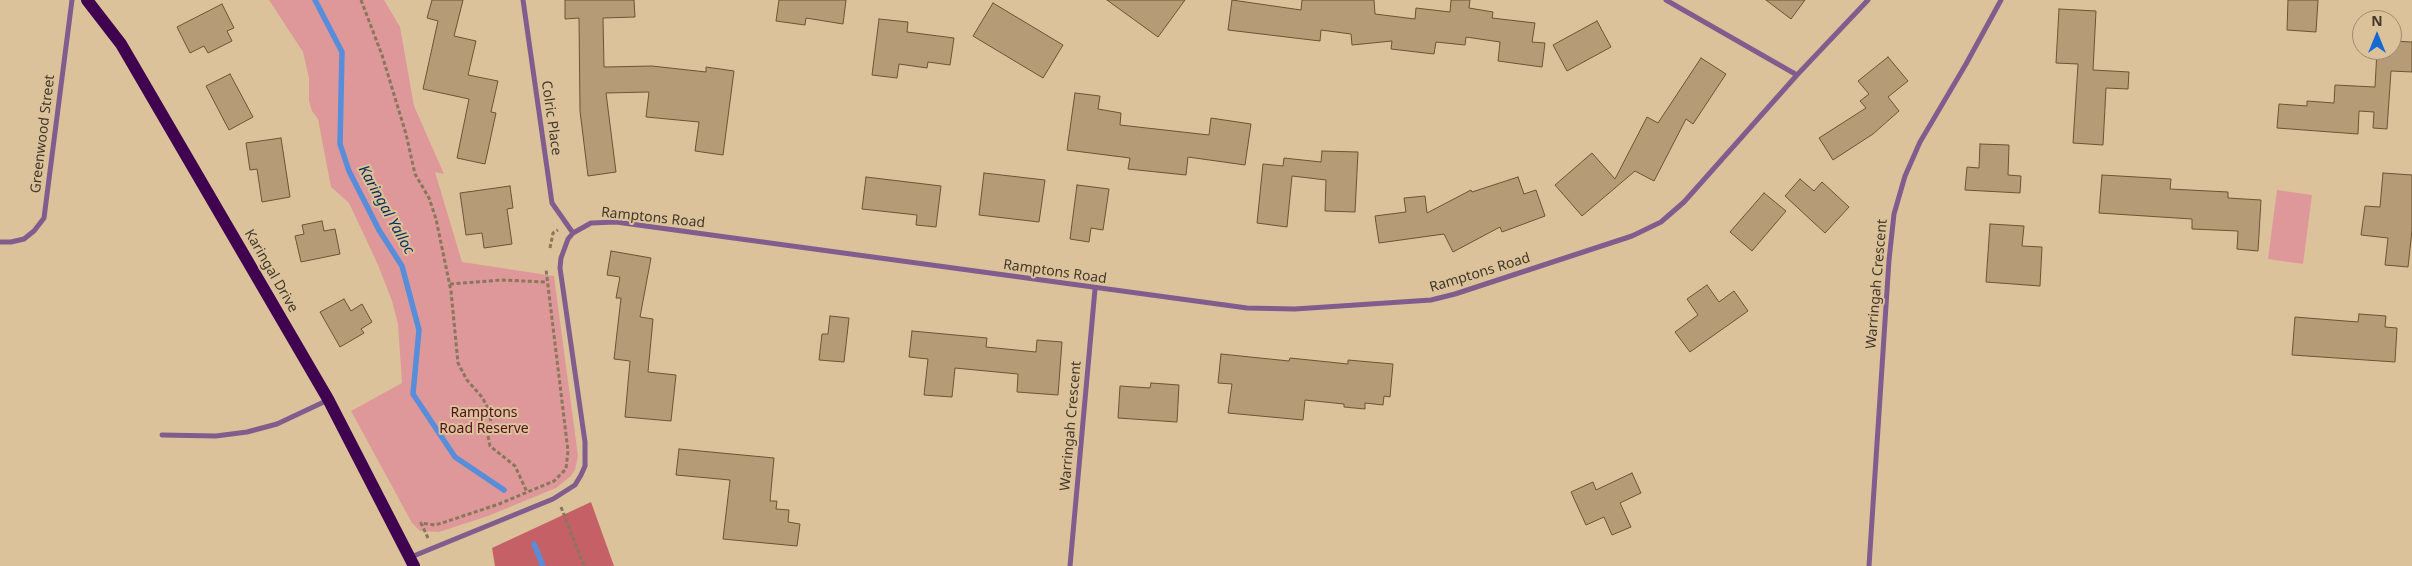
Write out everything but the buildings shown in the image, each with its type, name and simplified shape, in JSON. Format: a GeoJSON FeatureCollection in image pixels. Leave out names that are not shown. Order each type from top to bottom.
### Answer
{"type":"FeatureCollection","features":[{"type":"Feature","properties":{"kind":"main road","name":"Karingal Drive"},"geometry":{"type":"LineString","coordinates":[[87,0],[121,44],[328,399],[412,562]]}},
{"type":"Feature","properties":{"kind":"street","name":"Greenwood Street"},"geometry":{"type":"LineString","coordinates":[[0,242],[24,239],[34,231],[44,218],[72,0]]}},
{"type":"Feature","properties":{"kind":"street","name":"Colric Place"},"geometry":{"type":"LineString","coordinates":[[523,0],[552,203],[573,233]]}},
{"type":"Feature","properties":{"kind":"street"},"geometry":{"type":"LineString","coordinates":[[1666,0],[1797,75]]}},
{"type":"Feature","properties":{"kind":"street","name":"Ramptons Road"},"geometry":{"type":"LineString","coordinates":[[573,233],[592,223],[616,222],[1095,289],[1270,310],[1407,303],[1455,294],[1632,236],[1661,222],[1684,202],[1797,75],[1868,0]]}},
{"type":"Feature","properties":{"kind":"street","name":"Warringah Crescent"},"geometry":{"type":"LineString","coordinates":[[1869,566],[1888,260],[1894,214],[1905,176],[1920,142],[2001,0]]}},
{"type":"Feature","properties":{"kind":"street"},"geometry":{"type":"LineString","coordinates":[[412,562],[433,548],[557,497],[574,485],[581,475],[586,455],[560,268],[564,247],[573,233]]}},
{"type":"Feature","properties":{"kind":"street","name":"Warringah Crescent"},"geometry":{"type":"LineString","coordinates":[[1070,566],[1095,289]]}},
{"type":"Feature","properties":{"kind":"street"},"geometry":{"type":"LineString","coordinates":[[162,435],[216,436],[247,432],[277,424],[328,399]]}},
{"type":"Feature","properties":{"kind":"path"},"geometry":{"type":"LineString","coordinates":[[361,0],[382,55],[406,134],[415,174],[433,207],[450,284],[458,363],[467,380],[482,397],[489,410],[491,422],[488,436],[490,446],[515,466],[527,492]]}},
{"type":"Feature","properties":{"kind":"path"},"geometry":{"type":"LineString","coordinates":[[548,254],[553,233],[567,224]]}},
{"type":"Feature","properties":{"kind":"path"},"geometry":{"type":"LineString","coordinates":[[433,548],[421,523],[435,525],[527,492],[554,481],[566,469],[568,461],[546,282],[547,261]]}},
{"type":"Feature","properties":{"kind":"path"},"geometry":{"type":"LineString","coordinates":[[450,284],[501,280],[546,282]]}},
{"type":"Feature","properties":{"kind":"path"},"geometry":{"type":"LineString","coordinates":[[557,497],[584,566]]}},
{"type":"Feature","properties":{"kind":"green space","name":"Ramptons Road Reserve"},"geometry":{"type":"Polygon","coordinates":[[[269,0],[384,0],[400,27],[414,106],[444,174],[435,172],[462,262],[554,276],[578,456],[575,470],[571,476],[556,488],[488,516],[439,532],[420,531],[412,523],[351,411],[402,383],[398,324],[392,301],[378,265],[349,203],[331,187],[318,119],[312,111],[309,101],[309,78],[303,52],[269,0]]]}},
{"type":"Feature","properties":{"kind":"green space"},"geometry":{"type":"Polygon","coordinates":[[[2277,190],[2312,195],[2303,264],[2268,259],[2277,190]]]}},
{"type":"Feature","properties":{"kind":"shaded area"},"geometry":{"type":"Polygon","coordinates":[[[591,502],[614,566],[495,566],[492,548],[591,502]]]}},
{"type":"Feature","properties":{"kind":"waterway","name":"Karingal Yalloc"},"geometry":{"type":"LineString","coordinates":[[315,0],[342,52],[340,144],[349,171],[379,230],[402,266],[419,330],[413,394],[455,457],[504,490]]}},
{"type":"Feature","properties":{"kind":"waterway","name":"Karingal Yalloc"},"geometry":{"type":"LineString","coordinates":[[534,544],[543,566]]}}]}
